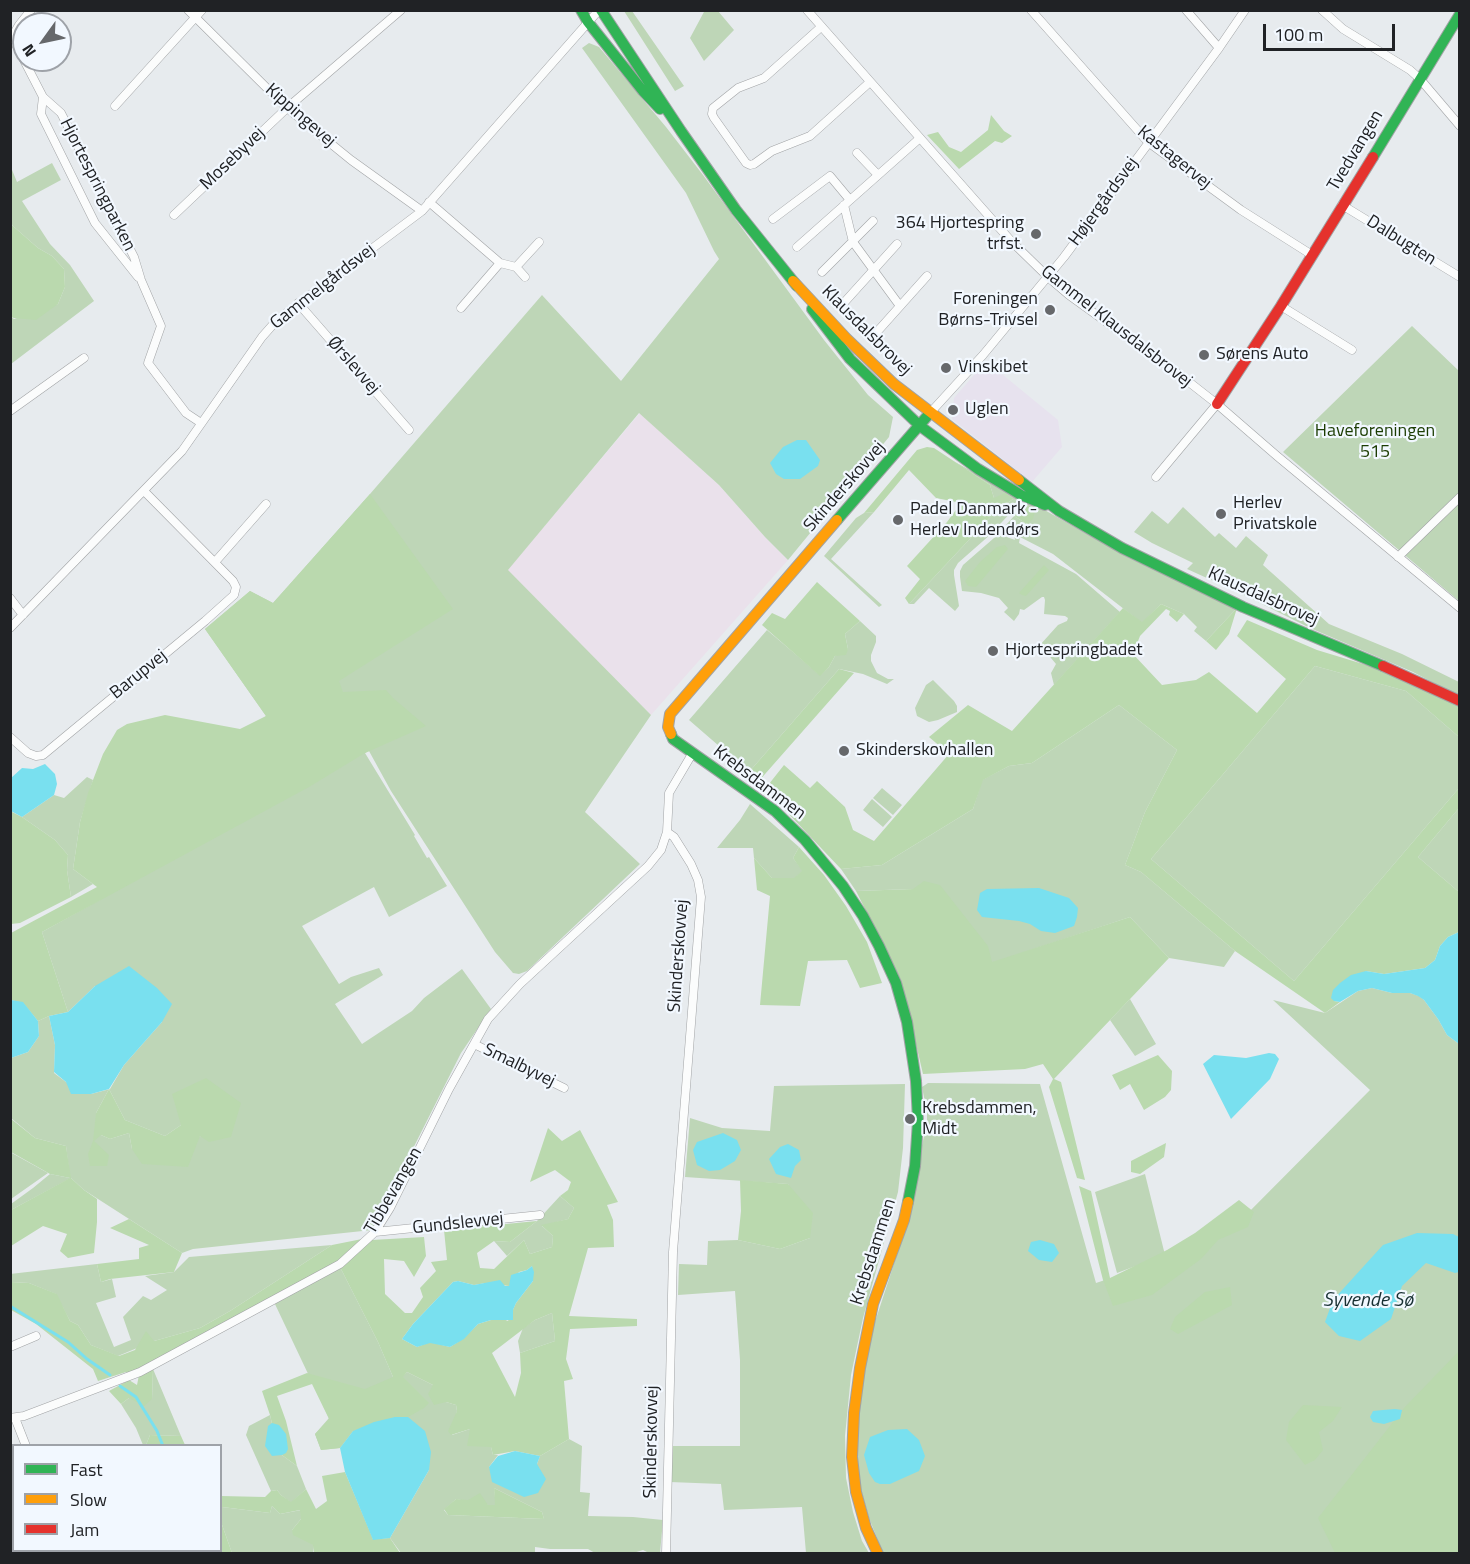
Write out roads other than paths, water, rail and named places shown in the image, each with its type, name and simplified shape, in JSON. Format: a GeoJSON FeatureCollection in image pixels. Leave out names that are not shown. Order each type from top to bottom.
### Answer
{"type":"FeatureCollection","features":[{"type":"Feature","properties":{"kind":"street","name":"Hjortespringparken"},"geometry":{"type":"LineString","coordinates":[[31,10],[12,37],[43,97],[61,114],[134,257],[141,280],[161,326],[148,363],[186,413],[201,423]]}},
{"type":"Feature","properties":{"kind":"street","name":"Kippingevej"},"geometry":{"type":"LineString","coordinates":[[188,10],[287,108],[351,160],[422,211]]}},
{"type":"Feature","properties":{"kind":"street"},"geometry":{"type":"LineString","coordinates":[[115,106],[202,10]]}},
{"type":"Feature","properties":{"kind":"street","name":"Mosebyvej"},"geometry":{"type":"LineString","coordinates":[[174,215],[287,108],[401,10]]}},
{"type":"Feature","properties":{"kind":"street","name":"Klausdalsbrovej"},"geometry":{"type":"LineString","coordinates":[[581,10],[643,91],[681,131]]}},
{"type":"Feature","properties":{"kind":"street","name":"Klausdalsbrovej"},"geometry":{"type":"LineString","coordinates":[[600,10],[736,210],[793,281],[850,359],[920,426],[978,469],[1021,495],[1059,511]]}},
{"type":"Feature","properties":{"kind":"street","name":"Gammelgårdsvej"},"geometry":{"type":"LineString","coordinates":[[10,628],[182,451],[262,337],[277,320],[422,211],[600,10]]}},
{"type":"Feature","properties":{"kind":"street","name":"Gammel Klausdalsbrovej"},"geometry":{"type":"LineString","coordinates":[[807,10],[1011,241],[1048,277],[1217,404],[1460,608]]}},
{"type":"Feature","properties":{"kind":"street","name":"Kastagervej"},"geometry":{"type":"LineString","coordinates":[[1031,10],[1148,142],[1241,210],[1312,255]]}},
{"type":"Feature","properties":{"kind":"street"},"geometry":{"type":"LineString","coordinates":[[1186,10],[1219,48]]}},
{"type":"Feature","properties":{"kind":"street","name":"Højergårdsvej"},"geometry":{"type":"LineString","coordinates":[[1048,277],[1245,10]]}},
{"type":"Feature","properties":{"kind":"street"},"geometry":{"type":"LineString","coordinates":[[1322,10],[1343,29],[1410,70],[1460,126]]}},
{"type":"Feature","properties":{"kind":"street"},"geometry":{"type":"LineString","coordinates":[[1330,18],[1335,10]]}},
{"type":"Feature","properties":{"kind":"street","name":"Tvedvangen"},"geometry":{"type":"LineString","coordinates":[[1217,404],[1281,306],[1460,14]]}},
{"type":"Feature","properties":{"kind":"street"},"geometry":{"type":"LineString","coordinates":[[821,27],[764,78],[738,88],[713,108],[714,118],[746,163],[754,164],[772,150],[810,136],[870,82]]}},
{"type":"Feature","properties":{"kind":"street","name":"Hjortespringparken"},"geometry":{"type":"LineString","coordinates":[[43,97],[41,114],[95,223],[141,280]]}},
{"type":"Feature","properties":{"kind":"street"},"geometry":{"type":"LineString","coordinates":[[797,247],[920,138]]}},
{"type":"Feature","properties":{"kind":"street"},"geometry":{"type":"LineString","coordinates":[[857,153],[878,175]]}},
{"type":"Feature","properties":{"kind":"street"},"geometry":{"type":"LineString","coordinates":[[773,219],[830,177],[847,203],[853,242],[900,306]]}},
{"type":"Feature","properties":{"kind":"street"},"geometry":{"type":"LineString","coordinates":[[429,202],[500,263],[516,267],[525,277]]}},
{"type":"Feature","properties":{"kind":"street","name":"Dalbugten"},"geometry":{"type":"LineString","coordinates":[[1342,205],[1460,277]]}},
{"type":"Feature","properties":{"kind":"street"},"geometry":{"type":"LineString","coordinates":[[822,272],[873,221]]}},
{"type":"Feature","properties":{"kind":"street"},"geometry":{"type":"LineString","coordinates":[[516,267],[540,242]]}},
{"type":"Feature","properties":{"kind":"street"},"geometry":{"type":"LineString","coordinates":[[842,306],[897,244]]}},
{"type":"Feature","properties":{"kind":"street"},"geometry":{"type":"LineString","coordinates":[[461,308],[500,263]]}},
{"type":"Feature","properties":{"kind":"street"},"geometry":{"type":"LineString","coordinates":[[876,333],[927,276]]}},
{"type":"Feature","properties":{"kind":"street","name":"Skinderskovvej"},"geometry":{"type":"LineString","coordinates":[[692,754],[670,734],[668,727],[670,714],[930,413],[983,355],[1048,277]]}},
{"type":"Feature","properties":{"kind":"street","name":"Klausdalsbrovej"},"geometry":{"type":"LineString","coordinates":[[793,281],[854,346],[894,384],[1059,511],[1122,548],[1193,584],[1460,701]]}},
{"type":"Feature","properties":{"kind":"street","name":"Ørslevvej"},"geometry":{"type":"LineString","coordinates":[[298,303],[409,430]]}},
{"type":"Feature","properties":{"kind":"street"},"geometry":{"type":"LineString","coordinates":[[1281,306],[1352,350]]}},
{"type":"Feature","properties":{"kind":"street"},"geometry":{"type":"LineString","coordinates":[[10,411],[84,358]]}},
{"type":"Feature","properties":{"kind":"street"},"geometry":{"type":"LineString","coordinates":[[1156,477],[1217,404]]}},
{"type":"Feature","properties":{"kind":"street","name":"Barupvej"},"geometry":{"type":"LineString","coordinates":[[10,736],[28,753],[36,756],[43,755],[234,595],[236,587],[233,581],[144,490]]}},
{"type":"Feature","properties":{"kind":"street"},"geometry":{"type":"LineString","coordinates":[[1398,557],[1460,497]]}},
{"type":"Feature","properties":{"kind":"street"},"geometry":{"type":"LineString","coordinates":[[215,562],[266,504]]}},
{"type":"Feature","properties":{"kind":"street"},"geometry":{"type":"LineString","coordinates":[[10,598],[23,615]]}},
{"type":"Feature","properties":{"kind":"street"},"geometry":{"type":"LineString","coordinates":[[667,832],[669,794],[692,754]]}},
{"type":"Feature","properties":{"kind":"street","name":"Krebsdammen"},"geometry":{"type":"LineString","coordinates":[[692,754],[775,811],[826,864],[843,886],[879,946],[896,983],[907,1022],[916,1081],[918,1121],[915,1166],[904,1220],[873,1304],[860,1368],[854,1413],[852,1456],[856,1492],[866,1528],[878,1554]]}},
{"type":"Feature","properties":{"kind":"street","name":"Skinderskovvej"},"geometry":{"type":"LineString","coordinates":[[666,1554],[673,1252],[701,897],[698,880],[691,864],[674,837],[667,832]]}},
{"type":"Feature","properties":{"kind":"street","name":"Tibbevangen"},"geometry":{"type":"LineString","coordinates":[[12,1418],[24,1416],[140,1372],[340,1264],[375,1233],[390,1208],[449,1089],[488,1019],[520,984],[648,866],[661,850],[667,832]]}},
{"type":"Feature","properties":{"kind":"street","name":"Smalbyvej"},"geometry":{"type":"LineString","coordinates":[[474,1044],[564,1088]]}},
{"type":"Feature","properties":{"kind":"street","name":"Gundslevvej"},"geometry":{"type":"LineString","coordinates":[[375,1233],[540,1215]]}},
{"type":"Feature","properties":{"kind":"street"},"geometry":{"type":"LineString","coordinates":[[10,1347],[36,1336]]}},
{"type":"Feature","properties":{"kind":"street"},"geometry":{"type":"LineString","coordinates":[[12,1418],[25,1444]]}},
{"type":"Feature","properties":{"kind":"water"},"geometry":{"type":"Polygon","coordinates":[[[797,440],[806,440],[820,460],[818,466],[800,479],[784,479],[776,474],[770,463],[783,447],[797,440]]]}},
{"type":"Feature","properties":{"kind":"water"},"geometry":{"type":"Polygon","coordinates":[[[45,764],[55,774],[57,784],[54,795],[22,817],[11,811],[11,778],[22,768],[33,769],[45,764]]]}},
{"type":"Feature","properties":{"kind":"water"},"geometry":{"type":"Polygon","coordinates":[[[1039,888],[1069,898],[1078,908],[1074,926],[1055,933],[1041,931],[1030,924],[1019,921],[982,917],[977,910],[980,893],[987,889],[1039,888]]]}},
{"type":"Feature","properties":{"kind":"water"},"geometry":{"type":"Polygon","coordinates":[[[1459,932],[1459,1044],[1447,1035],[1424,1000],[1410,993],[1392,993],[1372,988],[1358,991],[1340,1002],[1331,998],[1333,990],[1351,975],[1366,971],[1384,974],[1425,968],[1435,960],[1440,946],[1448,937],[1459,932]]]}},
{"type":"Feature","properties":{"kind":"water"},"geometry":{"type":"Polygon","coordinates":[[[129,966],[157,988],[172,1004],[162,1022],[124,1065],[109,1089],[91,1094],[71,1094],[66,1082],[54,1072],[55,1045],[49,1016],[68,1012],[95,986],[129,966]]]}},
{"type":"Feature","properties":{"kind":"water"},"geometry":{"type":"Polygon","coordinates":[[[11,1000],[23,1002],[38,1021],[39,1036],[28,1052],[11,1058],[11,1000]]]}},
{"type":"Feature","properties":{"kind":"water"},"geometry":{"type":"Polygon","coordinates":[[[1269,1053],[1275,1054],[1279,1059],[1270,1079],[1231,1119],[1203,1064],[1214,1055],[1246,1058],[1269,1053]]]}},
{"type":"Feature","properties":{"kind":"water"},"geometry":{"type":"Polygon","coordinates":[[[723,1133],[737,1140],[741,1150],[735,1161],[720,1170],[709,1171],[697,1165],[693,1150],[697,1142],[723,1133]]]}},
{"type":"Feature","properties":{"kind":"water"},"geometry":{"type":"Polygon","coordinates":[[[788,1144],[799,1150],[801,1160],[795,1166],[791,1178],[776,1174],[769,1159],[780,1147],[788,1144]]]}},
{"type":"Feature","properties":{"kind":"water","name":"Syvende Sø"},"geometry":{"type":"Polygon","coordinates":[[[1417,1233],[1453,1234],[1459,1237],[1459,1272],[1455,1273],[1426,1263],[1402,1286],[1391,1319],[1360,1341],[1339,1336],[1325,1322],[1333,1300],[1383,1245],[1417,1233]]]}},
{"type":"Feature","properties":{"kind":"water"},"geometry":{"type":"Polygon","coordinates":[[[1040,1240],[1054,1244],[1059,1253],[1052,1262],[1039,1260],[1028,1251],[1031,1242],[1040,1240]]]}},
{"type":"Feature","properties":{"kind":"water"},"geometry":{"type":"Polygon","coordinates":[[[532,1266],[533,1281],[516,1303],[513,1320],[491,1320],[478,1324],[464,1339],[450,1347],[430,1343],[417,1347],[402,1339],[413,1324],[453,1282],[474,1285],[500,1280],[505,1286],[509,1286],[511,1275],[532,1266]]]}},
{"type":"Feature","properties":{"kind":"water"},"geometry":{"type":"Polygon","coordinates":[[[1402,1410],[1400,1419],[1384,1424],[1373,1422],[1370,1417],[1373,1411],[1402,1410]]]}},
{"type":"Feature","properties":{"kind":"water"},"geometry":{"type":"Polygon","coordinates":[[[395,1417],[408,1417],[425,1431],[431,1452],[429,1470],[390,1538],[373,1540],[345,1472],[340,1448],[353,1431],[374,1422],[395,1417]]]}},
{"type":"Feature","properties":{"kind":"water"},"geometry":{"type":"Polygon","coordinates":[[[272,1423],[279,1425],[286,1434],[288,1449],[282,1455],[272,1456],[265,1446],[268,1426],[272,1423]]]}},
{"type":"Feature","properties":{"kind":"water"},"geometry":{"type":"Polygon","coordinates":[[[907,1429],[919,1440],[925,1456],[919,1471],[890,1484],[875,1482],[869,1473],[864,1455],[870,1437],[888,1430],[907,1429]]]}},
{"type":"Feature","properties":{"kind":"water"},"geometry":{"type":"Polygon","coordinates":[[[515,1451],[540,1456],[537,1464],[546,1479],[538,1493],[524,1497],[492,1482],[489,1467],[498,1456],[515,1451]]]}},
{"type":"Feature","properties":{"kind":"waterway"},"geometry":{"type":"LineString","coordinates":[[10,1306],[68,1342],[110,1375]]}},
{"type":"Feature","properties":{"kind":"waterway"},"geometry":{"type":"LineString","coordinates":[[120,1386],[136,1397],[162,1444]]}},
{"type":"Feature","properties":{"kind":"place","name":"364 Hjortespring trfst."},"geometry":{"type":"Point","coordinates":[1036,234]}},
{"type":"Feature","properties":{"kind":"place","name":"Foreningen Børns-Trivsel"},"geometry":{"type":"Point","coordinates":[1050,310]}},
{"type":"Feature","properties":{"kind":"place","name":"Sørens Auto"},"geometry":{"type":"Point","coordinates":[1204,355]}},
{"type":"Feature","properties":{"kind":"place","name":"Vinskibet"},"geometry":{"type":"Point","coordinates":[946,368]}},
{"type":"Feature","properties":{"kind":"place","name":"Uglen"},"geometry":{"type":"Point","coordinates":[953,410]}},
{"type":"Feature","properties":{"kind":"place","name":"Herlev Privatskole"},"geometry":{"type":"Point","coordinates":[1221,514]}},
{"type":"Feature","properties":{"kind":"place","name":"Padel Danmark - Herlev Indendørs"},"geometry":{"type":"Point","coordinates":[898,520]}},
{"type":"Feature","properties":{"kind":"place","name":"Hjortespringbadet"},"geometry":{"type":"Point","coordinates":[993,651]}},
{"type":"Feature","properties":{"kind":"place","name":"Skinderskovhallen"},"geometry":{"type":"Point","coordinates":[844,751]}},
{"type":"Feature","properties":{"kind":"place","name":"Krebsdammen, Midt"},"geometry":{"type":"Point","coordinates":[910,1119]}},
{"type":"Feature","properties":{"kind":"park label","name":"Haveforeningen 515"},"geometry":{"type":"Point","coordinates":[1375,442]}}]}
